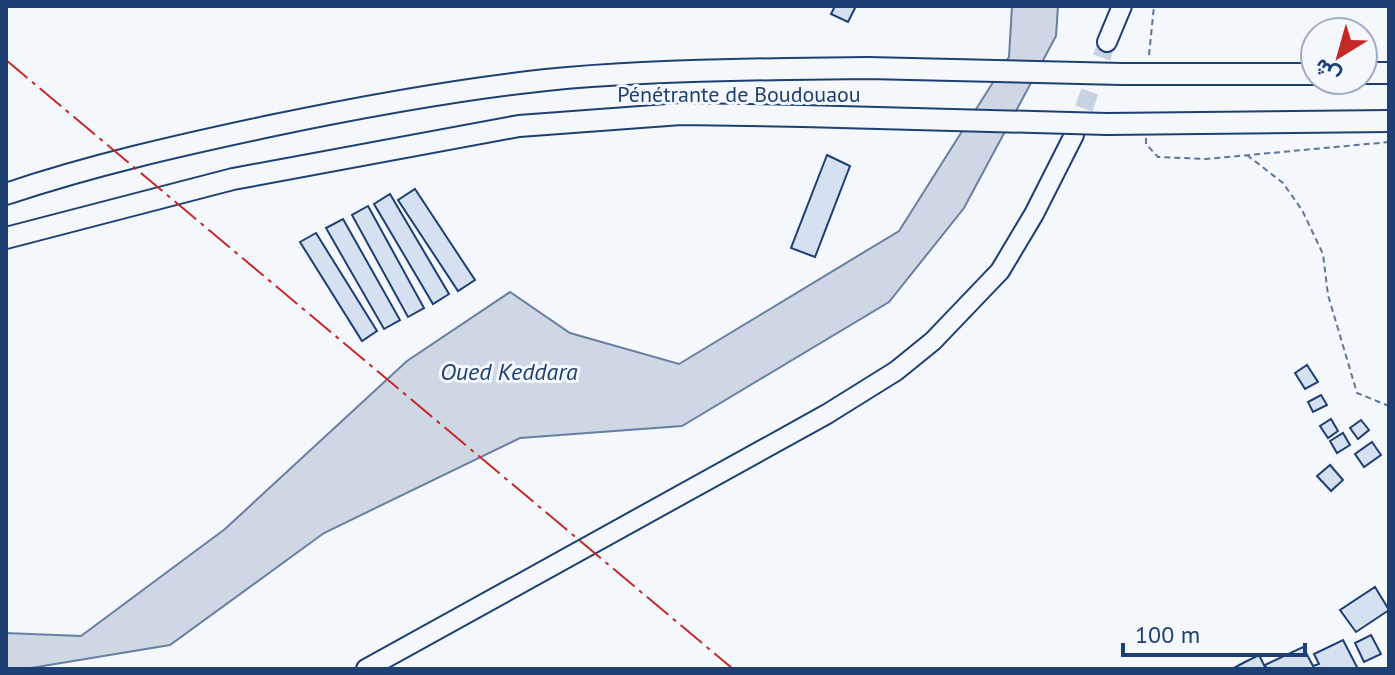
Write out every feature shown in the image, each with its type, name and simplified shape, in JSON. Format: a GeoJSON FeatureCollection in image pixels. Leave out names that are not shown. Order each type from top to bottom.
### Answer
{"type":"FeatureCollection","features":[{"type":"Feature","properties":{"kind":"highway","name":"Pénétrante de Boudouaou"},"geometry":{"type":"LineString","coordinates":[[6,194],[187,144],[453,91],[548,80],[683,71],[868,68],[1122,74],[1299,74]]}},
{"type":"Feature","properties":{"kind":"highway","name":"Pénétrante de Boudouaou"},"geometry":{"type":"LineString","coordinates":[[6,238],[233,179],[519,126],[681,114],[1107,124],[1389,121]]}},
{"type":"Feature","properties":{"kind":"main road"},"geometry":{"type":"LineString","coordinates":[[1107,42],[1122,6]]}},
{"type":"Feature","properties":{"kind":"main road"},"geometry":{"type":"LineString","coordinates":[[366,669],[827,414],[896,371],[933,341],[1000,271],[1034,214],[1074,135]]}},
{"type":"Feature","properties":{"kind":"path"},"geometry":{"type":"LineString","coordinates":[[1149,55],[1154,6]]}},
{"type":"Feature","properties":{"kind":"path"},"geometry":{"type":"LineString","coordinates":[[1146,137],[1146,144],[1158,157],[1206,159],[1389,142]]}},
{"type":"Feature","properties":{"kind":"path"},"geometry":{"type":"LineString","coordinates":[[1247,155],[1283,183],[1302,210],[1323,254],[1328,295],[1357,393],[1389,406]]}},
{"type":"Feature","properties":{"kind":"water","name":"Oued Keddara"},"geometry":{"type":"Polygon","coordinates":[[[1012,6],[1058,6],[1056,36],[964,208],[889,302],[682,426],[520,438],[324,533],[170,645],[25,669],[6,669],[6,633],[81,636],[225,529],[407,361],[510,292],[570,333],[679,364],[899,231],[1009,57],[1012,6]]]}},
{"type":"Feature","properties":{"kind":"building"},"geometry":{"type":"Polygon","coordinates":[[[835,6],[856,6],[848,22],[831,14],[835,6]]]}},
{"type":"Feature","properties":{"kind":"building"},"geometry":{"type":"Polygon","coordinates":[[[827,155],[850,166],[815,257],[791,248],[827,155]]]}},
{"type":"Feature","properties":{"kind":"building"},"geometry":{"type":"Polygon","coordinates":[[[415,189],[475,280],[458,291],[398,200],[415,189]]]}},
{"type":"Feature","properties":{"kind":"building"},"geometry":{"type":"Polygon","coordinates":[[[390,194],[449,294],[433,304],[374,204],[390,194]]]}},
{"type":"Feature","properties":{"kind":"building"},"geometry":{"type":"Polygon","coordinates":[[[368,206],[424,308],[408,317],[352,215],[368,206]]]}},
{"type":"Feature","properties":{"kind":"building"},"geometry":{"type":"Polygon","coordinates":[[[343,219],[400,320],[384,329],[326,228],[343,219]]]}},
{"type":"Feature","properties":{"kind":"building"},"geometry":{"type":"Polygon","coordinates":[[[316,233],[377,331],[362,341],[300,242],[316,233]]]}},
{"type":"Feature","properties":{"kind":"building"},"geometry":{"type":"Polygon","coordinates":[[[1307,365],[1318,382],[1305,389],[1295,373],[1307,365]]]}},
{"type":"Feature","properties":{"kind":"building"},"geometry":{"type":"Polygon","coordinates":[[[1321,395],[1327,405],[1313,412],[1308,402],[1321,395]]]}},
{"type":"Feature","properties":{"kind":"building"},"geometry":{"type":"Polygon","coordinates":[[[1331,419],[1338,431],[1328,438],[1320,426],[1331,419]]]}},
{"type":"Feature","properties":{"kind":"building"},"geometry":{"type":"Polygon","coordinates":[[[1361,420],[1369,430],[1358,439],[1350,428],[1361,420]]]}},
{"type":"Feature","properties":{"kind":"building"},"geometry":{"type":"Polygon","coordinates":[[[1343,433],[1350,445],[1337,453],[1330,441],[1343,433]]]}},
{"type":"Feature","properties":{"kind":"building"},"geometry":{"type":"Polygon","coordinates":[[[1372,442],[1381,455],[1364,467],[1355,454],[1372,442]]]}},
{"type":"Feature","properties":{"kind":"building"},"geometry":{"type":"Polygon","coordinates":[[[1330,465],[1343,480],[1331,491],[1317,476],[1330,465]]]}},
{"type":"Feature","properties":{"kind":"building"},"geometry":{"type":"Polygon","coordinates":[[[1375,587],[1389,610],[1356,632],[1340,610],[1375,587]]]}},
{"type":"Feature","properties":{"kind":"building"},"geometry":{"type":"Polygon","coordinates":[[[1371,635],[1381,654],[1364,662],[1355,643],[1371,635]]]}},
{"type":"Feature","properties":{"kind":"building"},"geometry":{"type":"Polygon","coordinates":[[[1343,640],[1358,669],[1267,669],[1265,665],[1303,647],[1313,666],[1319,664],[1314,654],[1343,640]]]}},
{"type":"Feature","properties":{"kind":"building"},"geometry":{"type":"Polygon","coordinates":[[[1259,655],[1266,669],[1232,669],[1245,662],[1259,655]]]}},
{"type":"Feature","properties":{"kind":"tunnel"},"geometry":{"type":"LineString","coordinates":[[1075,134],[1107,42]]}},
{"type":"Feature","properties":{"kind":"power"},"geometry":{"type":"LineString","coordinates":[[6,60],[733,669]]}}]}
